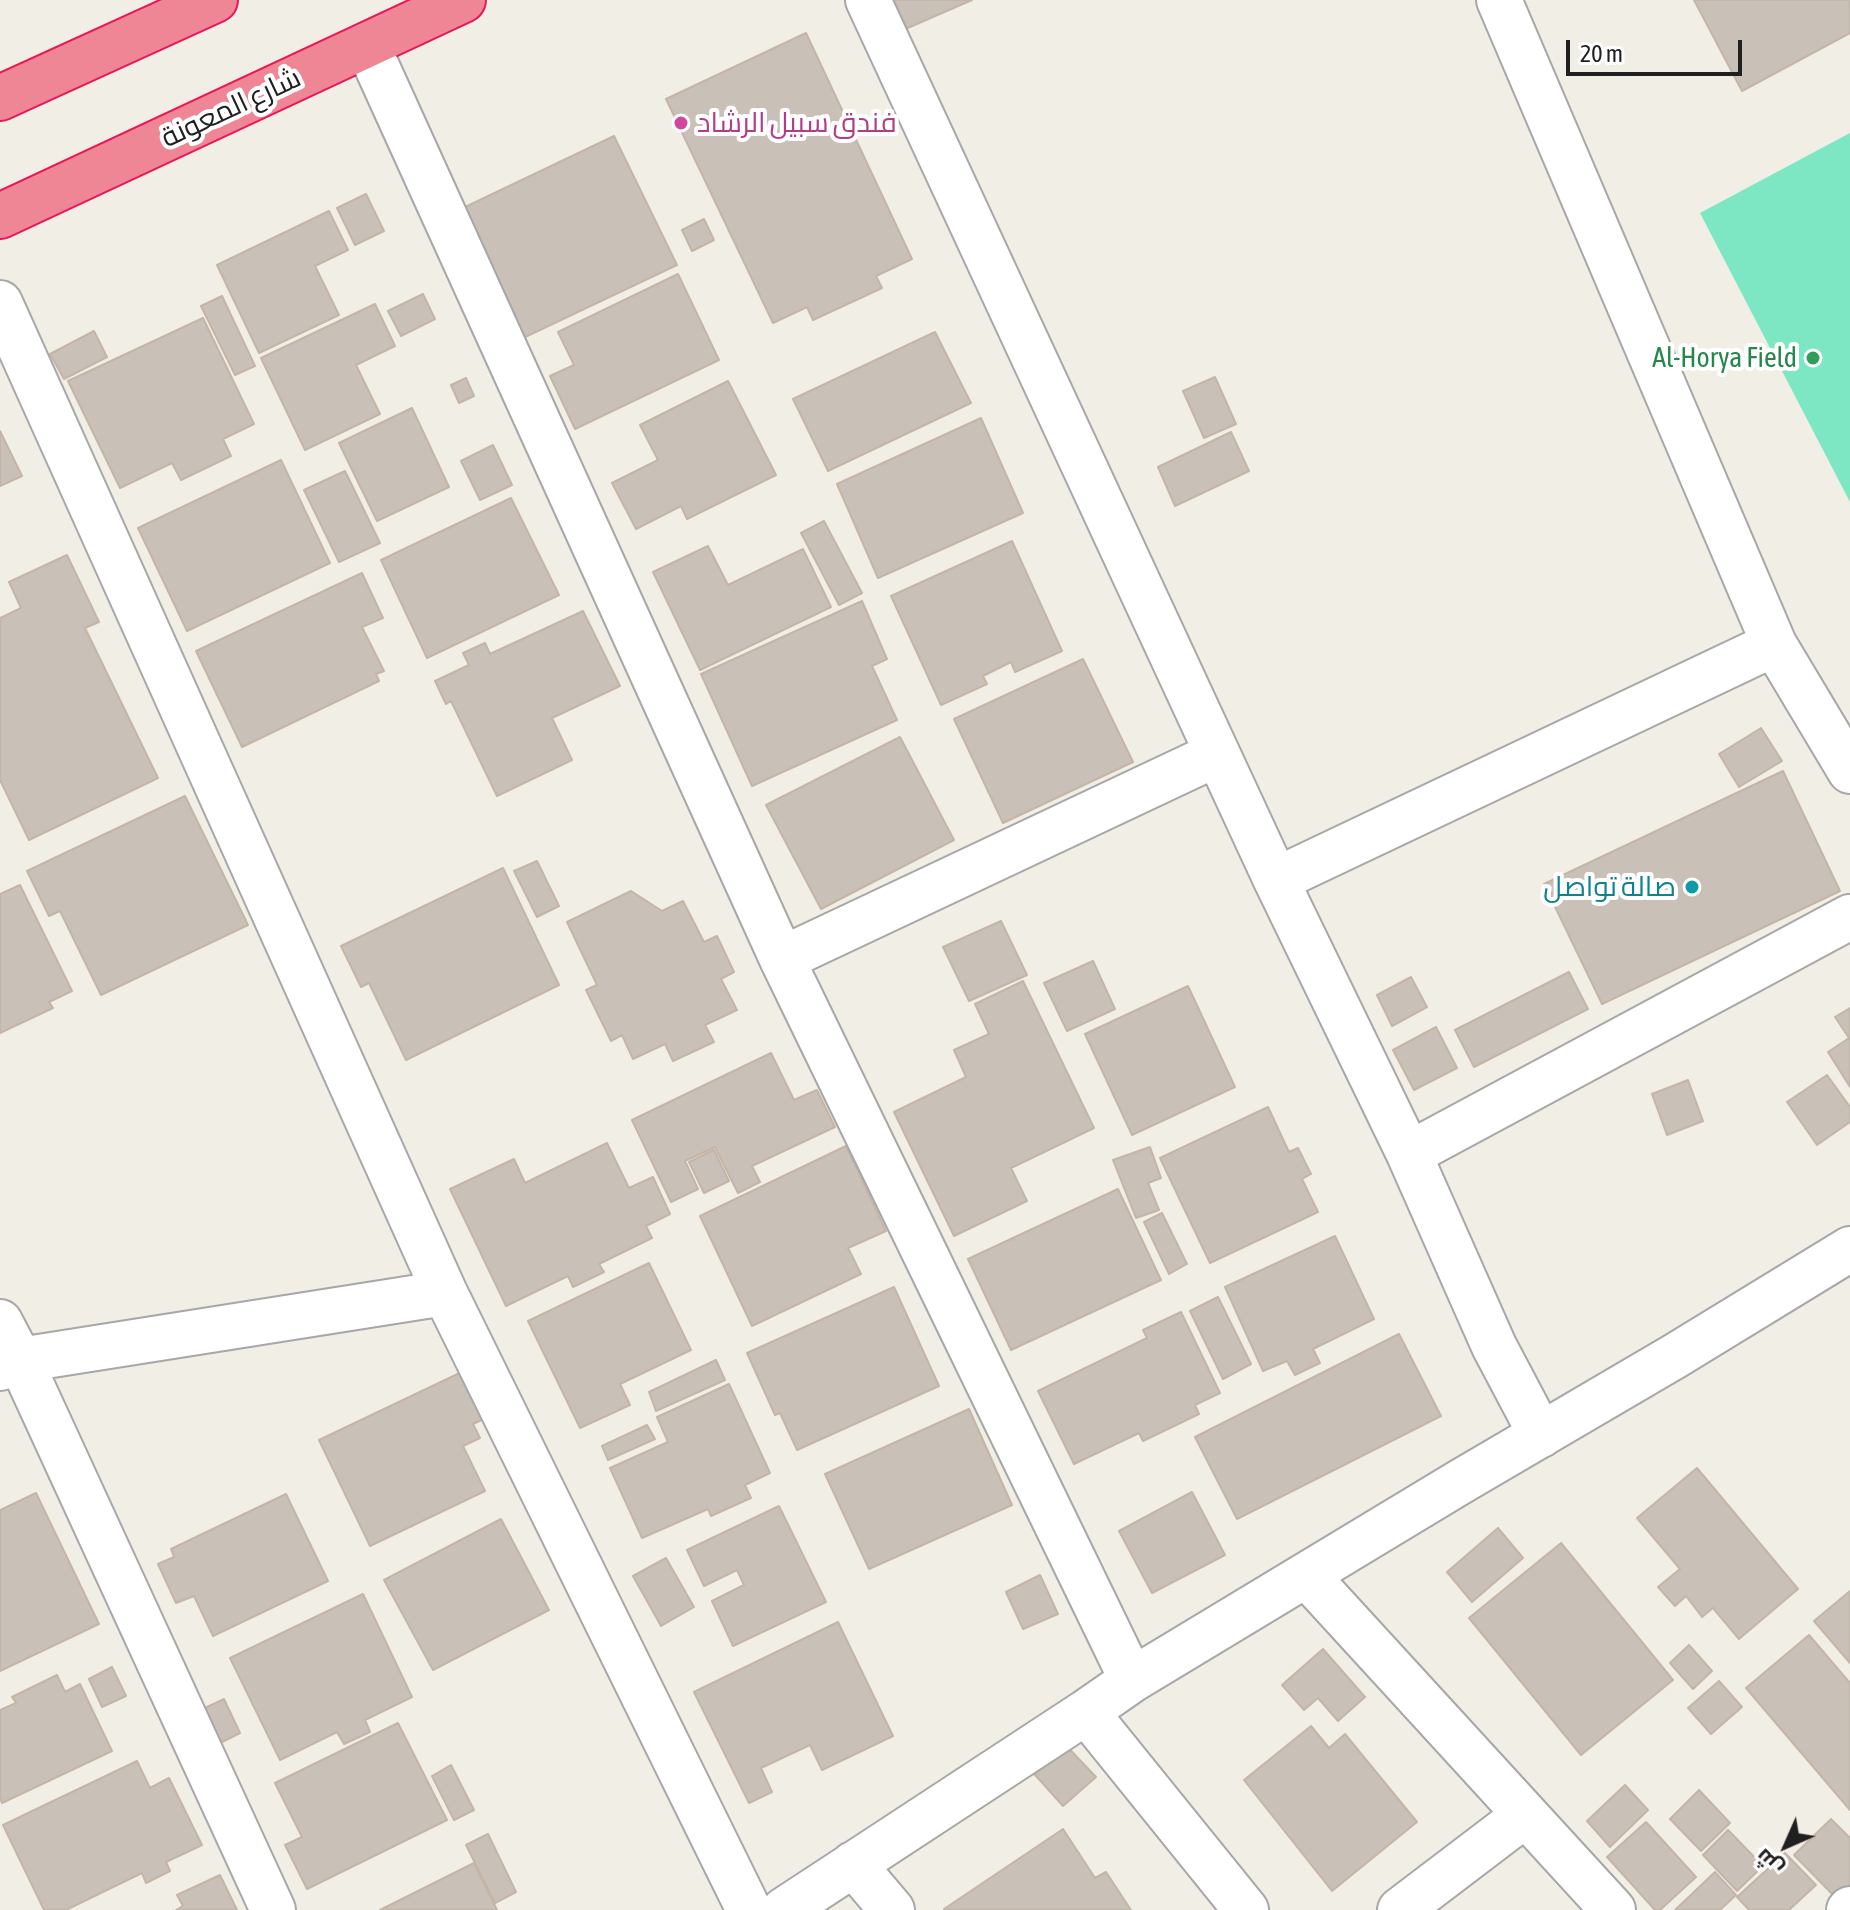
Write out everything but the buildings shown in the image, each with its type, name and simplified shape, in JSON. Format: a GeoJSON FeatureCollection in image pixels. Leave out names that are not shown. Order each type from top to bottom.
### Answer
{"type":"FeatureCollection","features":[{"type":"Feature","properties":{"kind":"highway"},"geometry":{"type":"LineString","coordinates":[[0,98],[215,0]]}},
{"type":"Feature","properties":{"kind":"highway","name":"شارع المعونة"},"geometry":{"type":"LineString","coordinates":[[0,216],[463,0]]}},
{"type":"Feature","properties":{"kind":"street"},"geometry":{"type":"LineString","coordinates":[[868,0],[1276,880],[1409,1154],[1494,1346],[1541,1435]]}},
{"type":"Feature","properties":{"kind":"street"},"geometry":{"type":"LineString","coordinates":[[1499,0],[1774,644],[1850,771]]}},
{"type":"Feature","properties":{"kind":"street"},"geometry":{"type":"LineString","coordinates":[[367,45],[782,959],[1132,1680]]}},
{"type":"Feature","properties":{"kind":"street"},"geometry":{"type":"LineString","coordinates":[[0,303],[445,1293],[749,1910]]}},
{"type":"Feature","properties":{"kind":"street"},"geometry":{"type":"LineString","coordinates":[[1276,880],[1774,644]]}},
{"type":"Feature","properties":{"kind":"street"},"geometry":{"type":"LineString","coordinates":[[782,959],[1217,754]]}},
{"type":"Feature","properties":{"kind":"street"},"geometry":{"type":"LineString","coordinates":[[1409,1154],[1850,917]]}},
{"type":"Feature","properties":{"kind":"street"},"geometry":{"type":"LineString","coordinates":[[784,1910],[1132,1680],[1850,1249]]}},
{"type":"Feature","properties":{"kind":"street"},"geometry":{"type":"LineString","coordinates":[[10,1364],[445,1293]]}},
{"type":"Feature","properties":{"kind":"street"},"geometry":{"type":"LineString","coordinates":[[0,1322],[10,1364],[273,1910]]}},
{"type":"Feature","properties":{"kind":"street"},"geometry":{"type":"LineString","coordinates":[[1307,1576],[1613,1910]]}},
{"type":"Feature","properties":{"kind":"street"},"geometry":{"type":"LineString","coordinates":[[1086,1712],[1246,1910]]}},
{"type":"Feature","properties":{"kind":"street"},"geometry":{"type":"LineString","coordinates":[[1400,1910],[1525,1815]]}},
{"type":"Feature","properties":{"kind":"street"},"geometry":{"type":"LineString","coordinates":[[853,1864],[892,1910]]}},
{"type":"Feature","properties":{"kind":"green space","name":"Al-Horya Field"},"geometry":{"type":"Polygon","coordinates":[[[1850,133],[1850,502],[1700,213],[1850,133]]]}},
{"type":"Feature","properties":{"kind":"place","name":"فندق سبيل الرشاد"},"geometry":{"type":"Point","coordinates":[681,123]}},
{"type":"Feature","properties":{"kind":"place","name":"Al-Horya Field"},"geometry":{"type":"Point","coordinates":[1813,358]}},
{"type":"Feature","properties":{"kind":"place","name":"صالة تواصل"},"geometry":{"type":"Point","coordinates":[1692,887]}}]}
